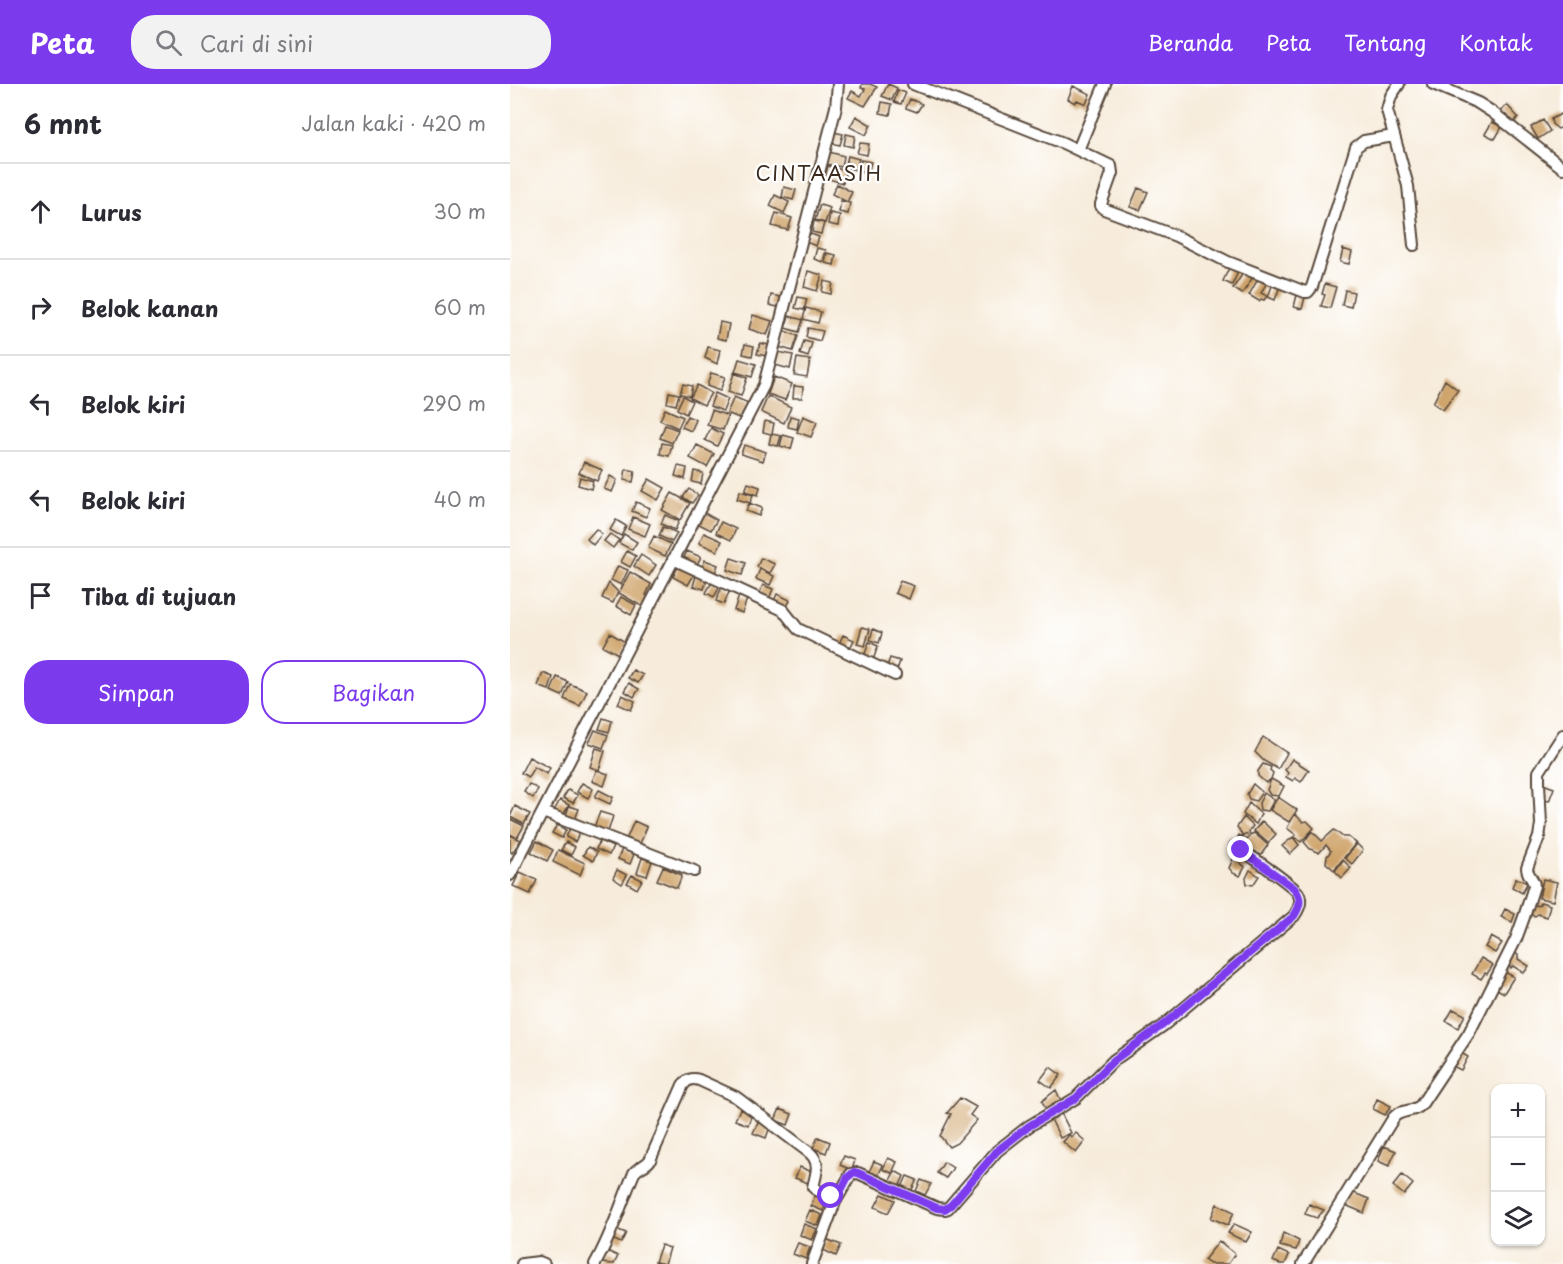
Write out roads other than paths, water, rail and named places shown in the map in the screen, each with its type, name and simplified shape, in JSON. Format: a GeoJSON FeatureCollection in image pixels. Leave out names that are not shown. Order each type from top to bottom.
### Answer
{"type":"FeatureCollection","features":[{"type":"Feature","properties":{"kind":"street"},"geometry":{"type":"LineString","coordinates":[[510,875],[764,385],[836,106],[838,84]]}},
{"type":"Feature","properties":{"kind":"street"},"geometry":{"type":"LineString","coordinates":[[913,84],[1078,150],[1112,168],[1101,204],[1104,210],[1183,239],[1228,262],[1305,292],[1312,287],[1356,147],[1364,141],[1394,136]]}},
{"type":"Feature","properties":{"kind":"street"},"geometry":{"type":"LineString","coordinates":[[1078,150],[1105,84]]}},
{"type":"Feature","properties":{"kind":"street"},"geometry":{"type":"LineString","coordinates":[[1399,84],[1391,96],[1387,110],[1408,186],[1414,245]]}},
{"type":"Feature","properties":{"kind":"street"},"geometry":{"type":"LineString","coordinates":[[1433,84],[1478,103],[1492,112],[1563,168]]}},
{"type":"Feature","properties":{"kind":"street"},"geometry":{"type":"LineString","coordinates":[[673,560],[783,610],[798,629],[895,675]]}},
{"type":"Feature","properties":{"kind":"street"},"geometry":{"type":"LineString","coordinates":[[1303,1264],[1394,1117],[1397,1114],[1415,1110],[1421,1105],[1455,1055],[1469,1033],[1507,958],[1534,886],[1527,868],[1542,824],[1539,772],[1563,735]]}},
{"type":"Feature","properties":{"kind":"street"},"geometry":{"type":"LineString","coordinates":[[543,812],[694,871]]}},
{"type":"Feature","properties":{"kind":"street"},"geometry":{"type":"LineString","coordinates":[[812,1264],[835,1202],[848,1177],[854,1172],[937,1208],[948,1208],[997,1151],[1029,1126],[1076,1098],[1114,1060],[1164,1024],[1294,916],[1300,899],[1294,888],[1235,846]]}},
{"type":"Feature","properties":{"kind":"street"},"geometry":{"type":"LineString","coordinates":[[596,1264],[616,1222],[633,1173],[650,1160],[687,1080],[699,1080],[736,1097],[810,1152],[818,1165],[813,1186],[816,1190],[831,1196],[835,1202]]}},
{"type":"Feature","properties":{"kind":"street"},"geometry":{"type":"LineString","coordinates":[[522,1264],[539,1262],[544,1264]]}},
{"type":"Feature","properties":{"kind":"district","name":"CINTAASIH"},"geometry":{"type":"Point","coordinates":[819,173]}}]}
